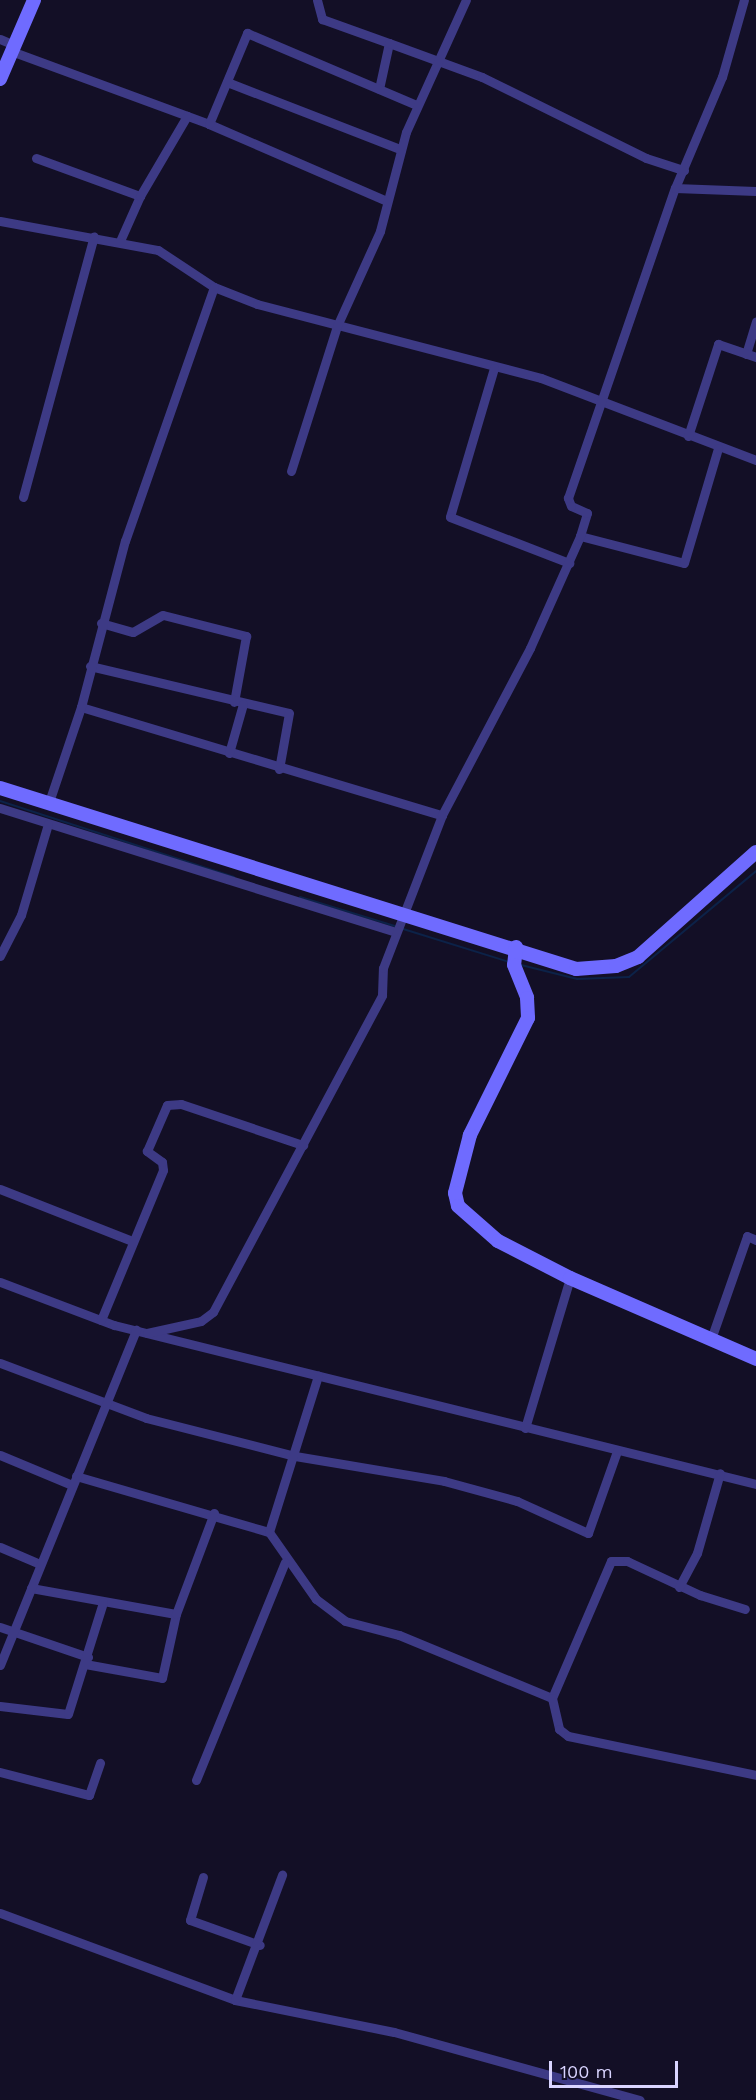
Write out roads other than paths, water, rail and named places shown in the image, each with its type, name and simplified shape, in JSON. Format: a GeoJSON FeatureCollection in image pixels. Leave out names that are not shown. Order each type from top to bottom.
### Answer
{"type":"FeatureCollection","features":[{"type":"Feature","properties":{"kind":"street"},"geometry":{"type":"LineString","coordinates":[[0,79],[34,0]]}},
{"type":"Feature","properties":{"kind":"street"},"geometry":{"type":"LineString","coordinates":[[317,0],[319,17],[435,59],[517,92],[646,158],[684,170]]}},
{"type":"Feature","properties":{"kind":"street"},"geometry":{"type":"LineString","coordinates":[[291,471],[337,326],[374,248],[400,149],[435,59],[466,0]]}},
{"type":"Feature","properties":{"kind":"street"},"geometry":{"type":"LineString","coordinates":[[147,1333],[210,1317],[382,994],[383,968],[401,915],[442,815],[569,563],[580,536],[587,513],[568,501],[600,399],[675,188],[722,77],[744,0]]}},
{"type":"Feature","properties":{"kind":"street"},"geometry":{"type":"LineString","coordinates":[[209,124],[245,34],[252,32],[316,66],[417,105]]}},
{"type":"Feature","properties":{"kind":"street"},"geometry":{"type":"LineString","coordinates":[[0,39],[12,48],[209,124],[387,201]]}},
{"type":"Feature","properties":{"kind":"street"},"geometry":{"type":"LineString","coordinates":[[379,89],[389,43]]}},
{"type":"Feature","properties":{"kind":"street"},"geometry":{"type":"LineString","coordinates":[[227,82],[400,149]]}},
{"type":"Feature","properties":{"kind":"street"},"geometry":{"type":"LineString","coordinates":[[120,241],[141,196],[187,116]]}},
{"type":"Feature","properties":{"kind":"street"},"geometry":{"type":"LineString","coordinates":[[36,158],[141,196]]}},
{"type":"Feature","properties":{"kind":"street"},"geometry":{"type":"LineString","coordinates":[[675,188],[756,191]]}},
{"type":"Feature","properties":{"kind":"street"},"geometry":{"type":"LineString","coordinates":[[0,220],[158,250],[214,287],[337,326],[600,399],[718,448],[756,460]]}},
{"type":"Feature","properties":{"kind":"street"},"geometry":{"type":"LineString","coordinates":[[23,497],[94,237]]}},
{"type":"Feature","properties":{"kind":"street"},"geometry":{"type":"LineString","coordinates":[[49,802],[81,706],[100,623],[214,287]]}},
{"type":"Feature","properties":{"kind":"street"},"geometry":{"type":"LineString","coordinates":[[746,354],[756,322]]}},
{"type":"Feature","properties":{"kind":"street"},"geometry":{"type":"LineString","coordinates":[[688,436],[718,344],[756,357]]}},
{"type":"Feature","properties":{"kind":"street"},"geometry":{"type":"LineString","coordinates":[[494,368],[450,517],[569,563]]}},
{"type":"Feature","properties":{"kind":"street"},"geometry":{"type":"LineString","coordinates":[[580,536],[684,563],[718,448]]}},
{"type":"Feature","properties":{"kind":"street"},"geometry":{"type":"LineString","coordinates":[[100,623],[140,631],[150,619],[163,615],[246,636],[249,644],[229,753]]}},
{"type":"Feature","properties":{"kind":"street"},"geometry":{"type":"LineString","coordinates":[[90,666],[291,714],[279,769]]}},
{"type":"Feature","properties":{"kind":"street"},"geometry":{"type":"LineString","coordinates":[[81,706],[279,769],[442,815]]}},
{"type":"Feature","properties":{"kind":"street"},"geometry":{"type":"LineString","coordinates":[[0,788],[401,915],[515,956],[576,969],[616,966],[654,945],[756,852]]}},
{"type":"Feature","properties":{"kind":"street"},"geometry":{"type":"LineString","coordinates":[[0,808],[396,931]]}},
{"type":"Feature","properties":{"kind":"street"},"geometry":{"type":"LineString","coordinates":[[0,956],[21,915],[48,824]]}},
{"type":"Feature","properties":{"kind":"street"},"geometry":{"type":"LineString","coordinates":[[515,956],[527,998],[528,1018],[470,1135],[455,1193],[470,1221],[570,1278],[756,1359]]}},
{"type":"Feature","properties":{"kind":"street"},"geometry":{"type":"LineString","coordinates":[[101,1320],[163,1170],[162,1162],[147,1151],[167,1105],[182,1104],[303,1145]]}},
{"type":"Feature","properties":{"kind":"street"},"geometry":{"type":"LineString","coordinates":[[0,1189],[132,1241]]}},
{"type":"Feature","properties":{"kind":"street"},"geometry":{"type":"LineString","coordinates":[[711,1339],[747,1236],[756,1240]]}},
{"type":"Feature","properties":{"kind":"street"},"geometry":{"type":"LineString","coordinates":[[525,1428],[570,1278]]}},
{"type":"Feature","properties":{"kind":"street"},"geometry":{"type":"LineString","coordinates":[[0,1282],[101,1320],[147,1333],[617,1451],[720,1473],[756,1484]]}},
{"type":"Feature","properties":{"kind":"street"},"geometry":{"type":"LineString","coordinates":[[0,1665],[136,1330]]}},
{"type":"Feature","properties":{"kind":"street"},"geometry":{"type":"LineString","coordinates":[[0,1363],[105,1406],[296,1456],[444,1481],[517,1501],[588,1533],[617,1451]]}},
{"type":"Feature","properties":{"kind":"street"},"geometry":{"type":"LineString","coordinates":[[268,1532],[296,1456],[318,1376]]}},
{"type":"Feature","properties":{"kind":"street"},"geometry":{"type":"LineString","coordinates":[[0,1455],[74,1481],[214,1513],[268,1532],[285,1562],[316,1599],[345,1621],[399,1635],[552,1698]]}},
{"type":"Feature","properties":{"kind":"street"},"geometry":{"type":"LineString","coordinates":[[679,1587],[697,1553],[720,1473]]}},
{"type":"Feature","properties":{"kind":"street"},"geometry":{"type":"LineString","coordinates":[[0,1628],[87,1660],[162,1678],[176,1614],[214,1513]]}},
{"type":"Feature","properties":{"kind":"street"},"geometry":{"type":"LineString","coordinates":[[0,1546],[40,1564]]}},
{"type":"Feature","properties":{"kind":"street"},"geometry":{"type":"LineString","coordinates":[[745,1609],[679,1587],[627,1561],[612,1561],[552,1698],[559,1729],[568,1736],[756,1775]]}},
{"type":"Feature","properties":{"kind":"street"},"geometry":{"type":"LineString","coordinates":[[196,1780],[285,1562]]}},
{"type":"Feature","properties":{"kind":"street"},"geometry":{"type":"LineString","coordinates":[[31,1588],[176,1614]]}},
{"type":"Feature","properties":{"kind":"street"},"geometry":{"type":"LineString","coordinates":[[0,1706],[65,1717],[87,1660],[103,1602]]}},
{"type":"Feature","properties":{"kind":"street"},"geometry":{"type":"LineString","coordinates":[[0,1772],[89,1795],[100,1763]]}},
{"type":"Feature","properties":{"kind":"street"},"geometry":{"type":"LineString","coordinates":[[235,2000],[260,1945],[282,1875]]}},
{"type":"Feature","properties":{"kind":"street"},"geometry":{"type":"LineString","coordinates":[[204,1877],[190,1920],[260,1945]]}},
{"type":"Feature","properties":{"kind":"street"},"geometry":{"type":"LineString","coordinates":[[0,1913],[235,2000],[394,2032],[640,2100]]}},
{"type":"Feature","properties":{"kind":"waterway"},"geometry":{"type":"LineString","coordinates":[[0,801],[234,877]]}},
{"type":"Feature","properties":{"kind":"waterway"},"geometry":{"type":"LineString","coordinates":[[521,965],[577,979],[629,977],[756,871]]}},
{"type":"Feature","properties":{"kind":"waterway"},"geometry":{"type":"LineString","coordinates":[[300,897],[395,926]]}},
{"type":"Feature","properties":{"kind":"waterway"},"geometry":{"type":"LineString","coordinates":[[400,928],[509,962]]}}]}
